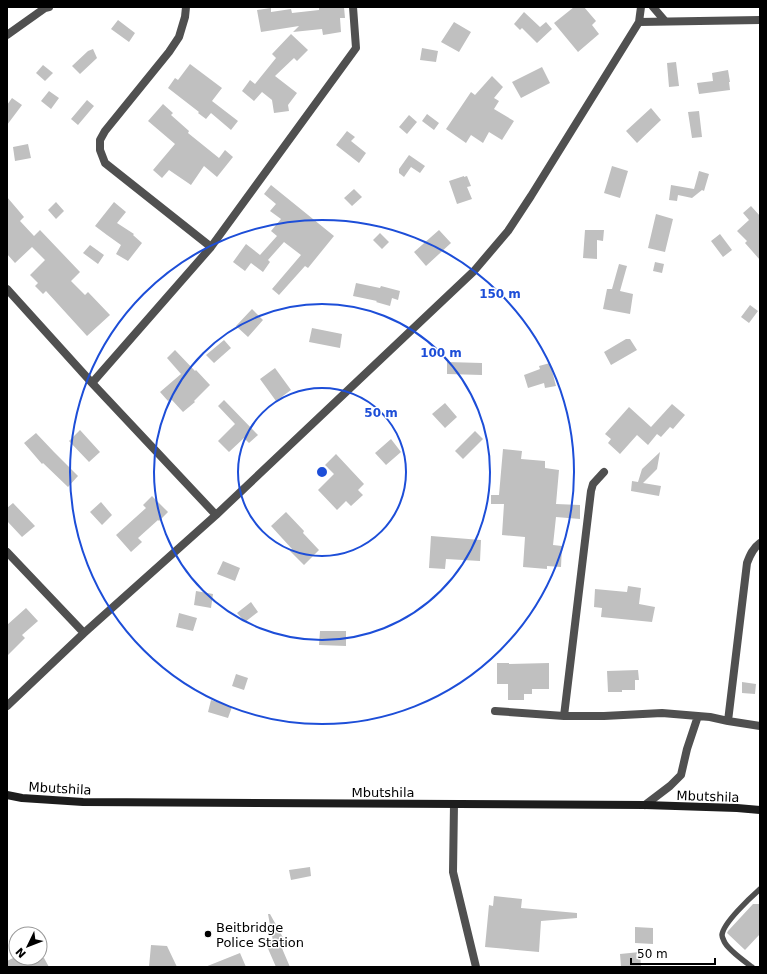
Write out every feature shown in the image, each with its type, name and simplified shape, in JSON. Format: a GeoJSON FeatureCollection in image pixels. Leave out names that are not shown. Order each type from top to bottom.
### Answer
{"type":"FeatureCollection","features":[{"type":"Feature","properties":{"kind":"street"},"geometry":{"type":"LineString","coordinates":[[7,35],[44,8],[50,7]]}},
{"type":"Feature","properties":{"kind":"street"},"geometry":{"type":"LineString","coordinates":[[186,7],[185,18],[179,37],[169,52],[105,131],[100,140],[100,150],[104,163],[211,247]]}},
{"type":"Feature","properties":{"kind":"street"},"geometry":{"type":"LineString","coordinates":[[92,384],[211,247],[356,48],[353,7]]}},
{"type":"Feature","properties":{"kind":"street"},"geometry":{"type":"LineString","coordinates":[[7,706],[84,634],[216,515],[474,271],[512,225],[531,196],[639,22],[641,7]]}},
{"type":"Feature","properties":{"kind":"street"},"geometry":{"type":"LineString","coordinates":[[653,7],[665,21]]}},
{"type":"Feature","properties":{"kind":"street"},"geometry":{"type":"LineString","coordinates":[[639,22],[760,20]]}},
{"type":"Feature","properties":{"kind":"street"},"geometry":{"type":"LineString","coordinates":[[7,289],[92,384],[216,515]]}},
{"type":"Feature","properties":{"kind":"street"},"geometry":{"type":"LineString","coordinates":[[564,716],[591,491],[593,484],[604,472]]}},
{"type":"Feature","properties":{"kind":"street"},"geometry":{"type":"LineString","coordinates":[[728,721],[747,563],[750,555],[760,543]]}},
{"type":"Feature","properties":{"kind":"street"},"geometry":{"type":"LineString","coordinates":[[7,552],[84,634]]}},
{"type":"Feature","properties":{"kind":"street"},"geometry":{"type":"LineString","coordinates":[[495,711],[564,716],[604,716],[662,713],[710,717],[760,726]]}},
{"type":"Feature","properties":{"kind":"street"},"geometry":{"type":"LineString","coordinates":[[645,806],[681,775],[687,749],[698,716]]}},
{"type":"Feature","properties":{"kind":"street","name":"Mbutshila"},"geometry":{"type":"LineString","coordinates":[[7,795],[22,798],[83,802],[645,806],[760,810]]}},
{"type":"Feature","properties":{"kind":"street"},"geometry":{"type":"LineString","coordinates":[[454,804],[453,872],[476,967]]}},
{"type":"Feature","properties":{"kind":"lane"},"geometry":{"type":"LineString","coordinates":[[752,967],[728,947],[724,942],[722,935],[725,928],[745,902],[760,889]]}},
{"type":"Feature","properties":{"kind":"building"},"geometry":{"type":"Polygon","coordinates":[[[319,7],[344,7],[345,18],[340,18],[341,32],[323,35],[322,29],[293,32],[299,26],[261,32],[257,10],[271,8],[271,12],[291,9],[292,13],[319,10],[319,7]]]}},
{"type":"Feature","properties":{"kind":"building"},"geometry":{"type":"Polygon","coordinates":[[[574,7],[584,7],[596,21],[592,25],[599,34],[578,52],[554,23],[574,7]]]}},
{"type":"Feature","properties":{"kind":"building"},"geometry":{"type":"Polygon","coordinates":[[[524,12],[540,27],[546,22],[552,29],[537,43],[522,28],[520,30],[514,24],[524,12]]]}},
{"type":"Feature","properties":{"kind":"building"},"geometry":{"type":"Polygon","coordinates":[[[118,20],[135,33],[129,42],[111,29],[118,20]]]}},
{"type":"Feature","properties":{"kind":"building"},"geometry":{"type":"Polygon","coordinates":[[[454,22],[471,32],[459,52],[441,42],[454,22]]]}},
{"type":"Feature","properties":{"kind":"building"},"geometry":{"type":"Polygon","coordinates":[[[291,34],[308,50],[297,61],[294,58],[275,76],[297,93],[288,105],[289,111],[274,113],[272,100],[262,92],[254,101],[242,91],[250,80],[255,84],[276,58],[272,54],[291,34]]]}},
{"type":"Feature","properties":{"kind":"building"},"geometry":{"type":"Polygon","coordinates":[[[422,48],[438,51],[436,62],[420,60],[422,48]]]}},
{"type":"Feature","properties":{"kind":"building"},"geometry":{"type":"Polygon","coordinates":[[[93,49],[97,58],[80,74],[72,66],[88,51],[93,49]]]}},
{"type":"Feature","properties":{"kind":"building"},"geometry":{"type":"Polygon","coordinates":[[[676,62],[679,86],[669,87],[667,63],[676,62]]]}},
{"type":"Feature","properties":{"kind":"building"},"geometry":{"type":"Polygon","coordinates":[[[190,64],[222,88],[212,101],[238,121],[231,130],[211,113],[206,119],[168,88],[175,78],[178,80],[190,64]]]}},
{"type":"Feature","properties":{"kind":"building"},"geometry":{"type":"Polygon","coordinates":[[[43,65],[53,73],[45,81],[36,73],[43,65]]]}},
{"type":"Feature","properties":{"kind":"building"},"geometry":{"type":"Polygon","coordinates":[[[542,67],[550,83],[521,98],[512,82],[542,67]]]}},
{"type":"Feature","properties":{"kind":"building"},"geometry":{"type":"Polygon","coordinates":[[[728,70],[730,90],[699,94],[697,83],[713,81],[712,73],[728,70]]]}},
{"type":"Feature","properties":{"kind":"building"},"geometry":{"type":"Polygon","coordinates":[[[492,76],[503,87],[494,98],[499,101],[494,109],[514,121],[502,140],[489,132],[483,143],[471,135],[466,143],[446,129],[471,92],[475,95],[492,76]]]}},
{"type":"Feature","properties":{"kind":"building"},"geometry":{"type":"Polygon","coordinates":[[[49,91],[59,98],[51,109],[41,101],[49,91]]]}},
{"type":"Feature","properties":{"kind":"building"},"geometry":{"type":"Polygon","coordinates":[[[12,98],[22,105],[7,125],[7,105],[12,98]]]}},
{"type":"Feature","properties":{"kind":"building"},"geometry":{"type":"Polygon","coordinates":[[[87,100],[94,106],[78,125],[71,119],[87,100]]]}},
{"type":"Feature","properties":{"kind":"building"},"geometry":{"type":"Polygon","coordinates":[[[163,104],[173,113],[171,115],[189,131],[188,133],[219,158],[225,150],[233,157],[217,177],[204,166],[191,185],[169,170],[162,178],[153,170],[175,144],[148,121],[163,104]]]}},
{"type":"Feature","properties":{"kind":"building"},"geometry":{"type":"Polygon","coordinates":[[[651,108],[661,120],[637,143],[626,131],[651,108]]]}},
{"type":"Feature","properties":{"kind":"building"},"geometry":{"type":"Polygon","coordinates":[[[699,111],[702,137],[692,138],[688,112],[699,111]]]}},
{"type":"Feature","properties":{"kind":"building"},"geometry":{"type":"Polygon","coordinates":[[[427,114],[439,123],[434,130],[422,121],[427,114]]]}},
{"type":"Feature","properties":{"kind":"building"},"geometry":{"type":"Polygon","coordinates":[[[409,115],[417,122],[407,134],[399,127],[409,115]]]}},
{"type":"Feature","properties":{"kind":"building"},"geometry":{"type":"Polygon","coordinates":[[[347,131],[355,137],[351,141],[366,153],[359,163],[336,145],[347,131]]]}},
{"type":"Feature","properties":{"kind":"building"},"geometry":{"type":"Polygon","coordinates":[[[28,144],[31,158],[15,161],[13,147],[28,144]]]}},
{"type":"Feature","properties":{"kind":"building"},"geometry":{"type":"Polygon","coordinates":[[[409,155],[425,166],[420,173],[411,167],[404,177],[399,173],[399,169],[409,155]]]}},
{"type":"Feature","properties":{"kind":"building"},"geometry":{"type":"Polygon","coordinates":[[[612,166],[628,171],[620,198],[604,193],[612,166]]]}},
{"type":"Feature","properties":{"kind":"building"},"geometry":{"type":"Polygon","coordinates":[[[699,171],[709,174],[704,191],[702,190],[692,198],[678,195],[677,201],[669,200],[671,185],[694,189],[699,171]]]}},
{"type":"Feature","properties":{"kind":"building"},"geometry":{"type":"Polygon","coordinates":[[[467,176],[471,186],[467,187],[472,199],[457,204],[449,181],[467,176]]]}},
{"type":"Feature","properties":{"kind":"building"},"geometry":{"type":"Polygon","coordinates":[[[271,185],[334,236],[308,268],[305,266],[279,295],[272,289],[301,255],[284,242],[268,260],[270,262],[263,272],[251,263],[245,271],[233,262],[246,244],[260,255],[277,236],[271,231],[281,219],[270,211],[276,204],[264,194],[271,185]]]}},
{"type":"Feature","properties":{"kind":"building"},"geometry":{"type":"Polygon","coordinates":[[[354,189],[362,197],[352,206],[344,198],[354,189]]]}},
{"type":"Feature","properties":{"kind":"building"},"geometry":{"type":"Polygon","coordinates":[[[7,197],[24,217],[20,221],[34,236],[40,230],[80,272],[71,281],[85,295],[88,292],[110,315],[87,336],[46,291],[43,294],[35,286],[38,283],[30,275],[45,260],[32,247],[15,263],[7,254],[7,197]]]}},
{"type":"Feature","properties":{"kind":"building"},"geometry":{"type":"Polygon","coordinates":[[[56,202],[64,211],[56,219],[48,210],[56,202]]]}},
{"type":"Feature","properties":{"kind":"building"},"geometry":{"type":"Polygon","coordinates":[[[114,202],[126,212],[117,223],[134,234],[133,235],[142,243],[128,261],[116,254],[121,245],[95,226],[114,202]]]}},
{"type":"Feature","properties":{"kind":"building"},"geometry":{"type":"Polygon","coordinates":[[[751,206],[760,216],[760,260],[745,243],[747,241],[737,231],[749,220],[743,213],[751,206]]]}},
{"type":"Feature","properties":{"kind":"building"},"geometry":{"type":"Polygon","coordinates":[[[656,214],[673,219],[665,252],[648,248],[656,214]]]}},
{"type":"Feature","properties":{"kind":"building"},"geometry":{"type":"Polygon","coordinates":[[[439,230],[451,243],[426,266],[414,252],[439,230]]]}},
{"type":"Feature","properties":{"kind":"building"},"geometry":{"type":"Polygon","coordinates":[[[585,230],[604,230],[603,241],[597,240],[597,259],[583,258],[585,230]]]}},
{"type":"Feature","properties":{"kind":"building"},"geometry":{"type":"Polygon","coordinates":[[[380,233],[389,242],[382,249],[373,240],[380,233]]]}},
{"type":"Feature","properties":{"kind":"building"},"geometry":{"type":"Polygon","coordinates":[[[720,234],[732,250],[723,257],[711,241],[720,234]]]}},
{"type":"Feature","properties":{"kind":"building"},"geometry":{"type":"Polygon","coordinates":[[[90,245],[104,255],[98,264],[83,253],[90,245]]]}},
{"type":"Feature","properties":{"kind":"building"},"geometry":{"type":"Polygon","coordinates":[[[655,262],[664,264],[662,273],[653,271],[655,262]]]}},
{"type":"Feature","properties":{"kind":"building"},"geometry":{"type":"Polygon","coordinates":[[[619,264],[627,266],[620,291],[633,294],[630,314],[603,309],[607,289],[612,289],[619,264]]]}},
{"type":"Feature","properties":{"kind":"building"},"geometry":{"type":"Polygon","coordinates":[[[356,283],[380,288],[381,286],[400,291],[398,300],[392,298],[390,306],[376,302],[377,301],[353,296],[356,283]]]}},
{"type":"Feature","properties":{"kind":"building"},"geometry":{"type":"Polygon","coordinates":[[[750,305],[758,311],[749,323],[741,317],[750,305]]]}},
{"type":"Feature","properties":{"kind":"building"},"geometry":{"type":"Polygon","coordinates":[[[252,309],[263,320],[248,337],[236,326],[252,309]]]}},
{"type":"Feature","properties":{"kind":"building"},"geometry":{"type":"Polygon","coordinates":[[[312,328],[342,334],[340,348],[309,342],[312,328]]]}},
{"type":"Feature","properties":{"kind":"building"},"geometry":{"type":"Polygon","coordinates":[[[626,339],[630,339],[637,350],[611,365],[604,352],[626,339]]]}},
{"type":"Feature","properties":{"kind":"building"},"geometry":{"type":"Polygon","coordinates":[[[224,340],[231,348],[214,363],[206,355],[224,340]]]}},
{"type":"Feature","properties":{"kind":"building"},"geometry":{"type":"Polygon","coordinates":[[[175,350],[210,385],[194,401],[195,402],[183,412],[171,399],[168,401],[160,392],[181,374],[167,358],[175,350]]]}},
{"type":"Feature","properties":{"kind":"building"},"geometry":{"type":"Polygon","coordinates":[[[447,362],[482,363],[482,375],[447,374],[447,362]]]}},
{"type":"Feature","properties":{"kind":"building"},"geometry":{"type":"Polygon","coordinates":[[[550,363],[556,386],[545,388],[544,383],[528,388],[524,375],[540,369],[539,366],[550,363]]]}},
{"type":"Feature","properties":{"kind":"building"},"geometry":{"type":"Polygon","coordinates":[[[275,368],[291,390],[276,401],[260,379],[275,368]]]}},
{"type":"Feature","properties":{"kind":"building"},"geometry":{"type":"Polygon","coordinates":[[[224,400],[258,435],[249,443],[244,438],[229,452],[218,441],[235,424],[218,406],[224,400]]]}},
{"type":"Feature","properties":{"kind":"building"},"geometry":{"type":"Polygon","coordinates":[[[445,403],[457,417],[445,428],[432,414],[445,403]]]}},
{"type":"Feature","properties":{"kind":"building"},"geometry":{"type":"Polygon","coordinates":[[[672,404],[685,415],[673,429],[670,427],[661,437],[657,434],[648,445],[637,435],[620,454],[608,443],[611,439],[605,434],[629,407],[651,427],[672,404]]]}},
{"type":"Feature","properties":{"kind":"building"},"geometry":{"type":"Polygon","coordinates":[[[80,430],[100,452],[89,462],[69,441],[80,430]]]}},
{"type":"Feature","properties":{"kind":"building"},"geometry":{"type":"Polygon","coordinates":[[[475,431],[483,439],[463,459],[455,451],[475,431]]]}},
{"type":"Feature","properties":{"kind":"building"},"geometry":{"type":"Polygon","coordinates":[[[36,433],[78,476],[68,487],[43,463],[42,464],[24,443],[36,433]]]}},
{"type":"Feature","properties":{"kind":"building"},"geometry":{"type":"Polygon","coordinates":[[[391,439],[401,452],[386,465],[375,453],[391,439]]]}},
{"type":"Feature","properties":{"kind":"building"},"geometry":{"type":"Polygon","coordinates":[[[503,449],[522,451],[521,459],[545,461],[545,468],[559,470],[556,504],[580,505],[580,519],[556,517],[553,545],[562,546],[561,567],[547,566],[547,569],[523,567],[525,537],[502,535],[504,504],[491,504],[491,495],[499,495],[503,449]]]}},
{"type":"Feature","properties":{"kind":"building"},"geometry":{"type":"Polygon","coordinates":[[[660,452],[657,469],[643,483],[661,486],[659,496],[631,491],[632,481],[638,482],[642,469],[660,452]]]}},
{"type":"Feature","properties":{"kind":"building"},"geometry":{"type":"Polygon","coordinates":[[[336,454],[364,484],[358,490],[363,495],[351,506],[346,501],[337,510],[318,490],[334,474],[325,465],[336,454]]]}},
{"type":"Feature","properties":{"kind":"building"},"geometry":{"type":"Polygon","coordinates":[[[152,496],[168,512],[138,538],[142,542],[131,552],[116,535],[146,508],[143,505],[152,496]]]}},
{"type":"Feature","properties":{"kind":"building"},"geometry":{"type":"Polygon","coordinates":[[[101,502],[112,515],[102,525],[90,512],[101,502]]]}},
{"type":"Feature","properties":{"kind":"building"},"geometry":{"type":"Polygon","coordinates":[[[13,503],[35,526],[22,537],[7,521],[7,508],[13,503]]]}},
{"type":"Feature","properties":{"kind":"building"},"geometry":{"type":"Polygon","coordinates":[[[286,512],[319,550],[304,565],[290,551],[292,549],[271,526],[286,512]]]}},
{"type":"Feature","properties":{"kind":"building"},"geometry":{"type":"Polygon","coordinates":[[[431,536],[481,540],[480,561],[446,559],[445,569],[429,568],[431,536]]]}},
{"type":"Feature","properties":{"kind":"building"},"geometry":{"type":"Polygon","coordinates":[[[223,561],[240,568],[235,581],[217,574],[223,561]]]}},
{"type":"Feature","properties":{"kind":"building"},"geometry":{"type":"Polygon","coordinates":[[[628,586],[641,588],[639,604],[655,607],[652,622],[601,617],[602,608],[594,607],[595,589],[627,592],[628,586]]]}},
{"type":"Feature","properties":{"kind":"building"},"geometry":{"type":"Polygon","coordinates":[[[196,591],[213,594],[211,608],[194,605],[196,591]]]}},
{"type":"Feature","properties":{"kind":"building"},"geometry":{"type":"Polygon","coordinates":[[[251,602],[258,612],[245,622],[237,613],[251,602]]]}},
{"type":"Feature","properties":{"kind":"building"},"geometry":{"type":"Polygon","coordinates":[[[26,608],[38,621],[22,635],[25,638],[7,656],[7,625],[26,608]]]}},
{"type":"Feature","properties":{"kind":"building"},"geometry":{"type":"Polygon","coordinates":[[[179,613],[197,618],[193,631],[176,627],[179,613]]]}},
{"type":"Feature","properties":{"kind":"building"},"geometry":{"type":"Polygon","coordinates":[[[320,631],[346,631],[346,646],[319,645],[320,631]]]}},
{"type":"Feature","properties":{"kind":"building"},"geometry":{"type":"Polygon","coordinates":[[[497,663],[549,663],[549,689],[532,689],[532,694],[524,694],[524,700],[508,700],[508,684],[497,684],[497,663]]]}},
{"type":"Feature","properties":{"kind":"building"},"geometry":{"type":"Polygon","coordinates":[[[638,670],[639,680],[635,680],[635,690],[608,692],[607,671],[638,670]]]}},
{"type":"Feature","properties":{"kind":"building"},"geometry":{"type":"Polygon","coordinates":[[[236,674],[248,678],[244,690],[232,686],[236,674]]]}},
{"type":"Feature","properties":{"kind":"building"},"geometry":{"type":"Polygon","coordinates":[[[742,682],[756,684],[755,694],[742,693],[742,682]]]}},
{"type":"Feature","properties":{"kind":"building"},"geometry":{"type":"Polygon","coordinates":[[[211,700],[232,707],[228,718],[208,712],[211,700]]]}},
{"type":"Feature","properties":{"kind":"building"},"geometry":{"type":"Polygon","coordinates":[[[310,867],[311,876],[291,880],[289,870],[310,867]]]}},
{"type":"Feature","properties":{"kind":"building"},"geometry":{"type":"Polygon","coordinates":[[[494,896],[522,899],[521,908],[577,913],[577,918],[541,921],[539,952],[485,947],[489,905],[493,906],[494,896]]]}},
{"type":"Feature","properties":{"kind":"building"},"geometry":{"type":"Polygon","coordinates":[[[753,904],[760,904],[760,934],[745,950],[727,933],[753,904]]]}},
{"type":"Feature","properties":{"kind":"building"},"geometry":{"type":"Polygon","coordinates":[[[268,914],[270,914],[286,943],[281,946],[290,967],[276,967],[266,944],[273,941],[268,914]]]}},
{"type":"Feature","properties":{"kind":"building"},"geometry":{"type":"Polygon","coordinates":[[[635,927],[653,928],[653,944],[635,943],[635,927]]]}},
{"type":"Feature","properties":{"kind":"building"},"geometry":{"type":"Polygon","coordinates":[[[151,945],[167,946],[177,967],[149,967],[151,945]]]}},
{"type":"Feature","properties":{"kind":"building"},"geometry":{"type":"Polygon","coordinates":[[[640,952],[641,967],[621,967],[620,954],[640,952]]]}},
{"type":"Feature","properties":{"kind":"building"},"geometry":{"type":"Polygon","coordinates":[[[240,953],[246,967],[205,967],[240,953]]]}},
{"type":"Feature","properties":{"kind":"building"},"geometry":{"type":"Polygon","coordinates":[[[7,961],[8,966],[48,965],[49,967],[7,967],[7,961]]]}},
{"type":"Feature","properties":{"kind":"place","name":"Beitbridge Police Station"},"geometry":{"type":"Point","coordinates":[208,934]}}]}
